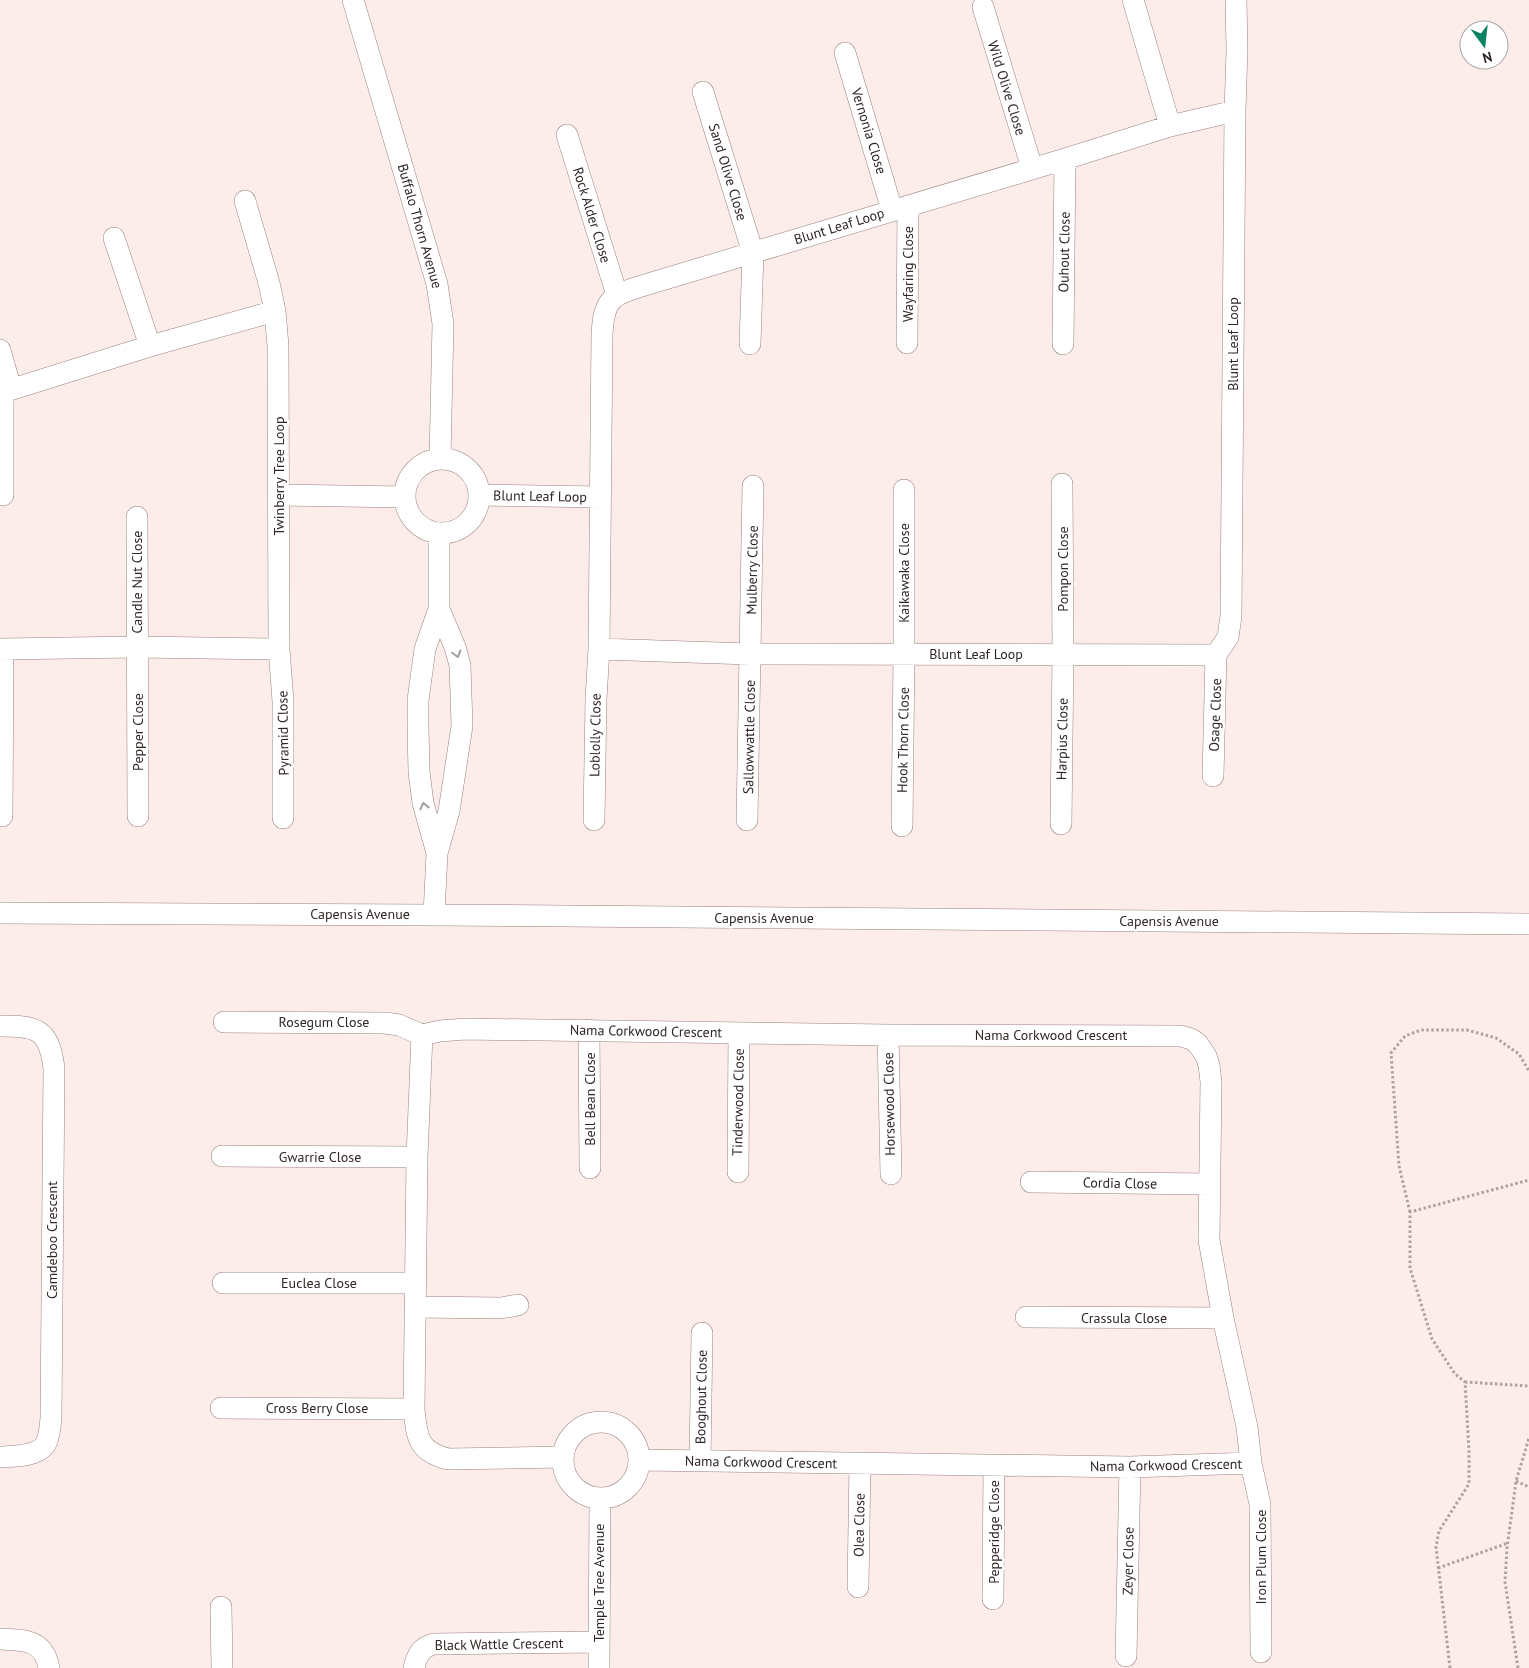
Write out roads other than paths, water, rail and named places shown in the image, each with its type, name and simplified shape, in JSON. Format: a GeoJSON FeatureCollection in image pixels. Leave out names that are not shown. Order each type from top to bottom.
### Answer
{"type":"FeatureCollection","features":[{"type":"Feature","properties":{"kind":"street","name":"Buffalo Thorn Avenue"},"geometry":{"type":"LineString","coordinates":[[353,0],[437,284],[441,304],[443,324],[440,459]]}},
{"type":"Feature","properties":{"kind":"street"},"geometry":{"type":"LineString","coordinates":[[1133,0],[1170,126]]}},
{"type":"Feature","properties":{"kind":"street"},"geometry":{"type":"LineString","coordinates":[[1235,111],[1236,0]]}},
{"type":"Feature","properties":{"kind":"street","name":"Wild Olive Close"},"geometry":{"type":"LineString","coordinates":[[983,8],[1032,168]]}},
{"type":"Feature","properties":{"kind":"street","name":"Vernonia Close"},"geometry":{"type":"LineString","coordinates":[[846,53],[900,208]]}},
{"type":"Feature","properties":{"kind":"street","name":"Sand Olive Close"},"geometry":{"type":"LineString","coordinates":[[704,92],[753,253],[750,344]]}},
{"type":"Feature","properties":{"kind":"street","name":"Blunt Leaf Loop"},"geometry":{"type":"LineString","coordinates":[[1235,111],[1231,616],[1228,637],[1216,655],[750,654],[599,649],[603,320],[609,301],[617,295],[645,285],[1170,126],[1235,111]]}},
{"type":"Feature","properties":{"kind":"street","name":"Rock Alder Close"},"geometry":{"type":"LineString","coordinates":[[567,135],[617,295]]}},
{"type":"Feature","properties":{"kind":"street","name":"Ouhout Close"},"geometry":{"type":"LineString","coordinates":[[1063,344],[1065,159]]}},
{"type":"Feature","properties":{"kind":"street","name":"Twinberry Tree Loop"},"geometry":{"type":"LineString","coordinates":[[245,201],[269,283],[275,311],[279,374],[279,649]]}},
{"type":"Feature","properties":{"kind":"street","name":"Wayfaring Close"},"geometry":{"type":"LineString","coordinates":[[900,208],[907,343]]}},
{"type":"Feature","properties":{"kind":"street"},"geometry":{"type":"LineString","coordinates":[[114,238],[150,346]]}},
{"type":"Feature","properties":{"kind":"street"},"geometry":{"type":"LineString","coordinates":[[5,391],[150,346],[275,311]]}},
{"type":"Feature","properties":{"kind":"street"},"geometry":{"type":"LineString","coordinates":[[0,350],[5,391],[3,495]]}},
{"type":"Feature","properties":{"kind":"street"},"geometry":{"type":"LineString","coordinates":[[440,459],[459,463],[467,469],[478,485],[478,505],[474,515],[468,523],[449,533],[430,531],[415,522],[410,514],[405,497],[406,486],[411,476],[419,467],[440,459]]}},
{"type":"Feature","properties":{"kind":"street","name":"Pompon Close"},"geometry":{"type":"LineString","coordinates":[[1062,484],[1063,654]]}},
{"type":"Feature","properties":{"kind":"street","name":"Mulberry Close"},"geometry":{"type":"LineString","coordinates":[[750,654],[753,486]]}},
{"type":"Feature","properties":{"kind":"street","name":"Kaikawaka Close"},"geometry":{"type":"LineString","coordinates":[[904,490],[904,655]]}},
{"type":"Feature","properties":{"kind":"street"},"geometry":{"type":"LineString","coordinates":[[279,494],[405,497]]}},
{"type":"Feature","properties":{"kind":"street","name":"Blunt Leaf Loop"},"geometry":{"type":"LineString","coordinates":[[479,495],[600,496]]}},
{"type":"Feature","properties":{"kind":"street","name":"Candle Nut Close"},"geometry":{"type":"LineString","coordinates":[[137,517],[137,647]]}},
{"type":"Feature","properties":{"kind":"street"},"geometry":{"type":"LineString","coordinates":[[437,853],[423,803],[419,772],[418,700],[425,649],[439,609],[439,533]]}},
{"type":"Feature","properties":{"kind":"street"},"geometry":{"type":"LineString","coordinates":[[434,915],[437,853],[450,811],[462,726],[460,666],[455,647],[439,609]]}},
{"type":"Feature","properties":{"kind":"street"},"geometry":{"type":"LineString","coordinates":[[2,816],[1,649],[137,647],[279,649]]}},
{"type":"Feature","properties":{"kind":"street","name":"Pepper Close"},"geometry":{"type":"LineString","coordinates":[[137,647],[138,816]]}},
{"type":"Feature","properties":{"kind":"street","name":"Pyramid Close"},"geometry":{"type":"LineString","coordinates":[[279,649],[283,701],[283,818]]}},
{"type":"Feature","properties":{"kind":"street","name":"Loblolly Close"},"geometry":{"type":"LineString","coordinates":[[594,820],[596,691],[599,649]]}},
{"type":"Feature","properties":{"kind":"street","name":"Sallowwattle Close"},"geometry":{"type":"LineString","coordinates":[[747,820],[750,654]]}},
{"type":"Feature","properties":{"kind":"street","name":"Harpius Close"},"geometry":{"type":"LineString","coordinates":[[1060,824],[1063,654]]}},
{"type":"Feature","properties":{"kind":"street","name":"Hook Thorn Close"},"geometry":{"type":"LineString","coordinates":[[902,826],[904,655]]}},
{"type":"Feature","properties":{"kind":"street","name":"Osage Close"},"geometry":{"type":"LineString","coordinates":[[1213,776],[1216,655]]}},
{"type":"Feature","properties":{"kind":"street","name":"Capensis Avenue"},"geometry":{"type":"LineString","coordinates":[[0,913],[1529,924]]}},
{"type":"Feature","properties":{"kind":"street","name":"Rosegum Close"},"geometry":{"type":"LineString","coordinates":[[224,1022],[384,1023],[399,1025],[422,1035]]}},
{"type":"Feature","properties":{"kind":"street","name":"Camdeboo Crescent"},"geometry":{"type":"LineString","coordinates":[[0,1026],[26,1026],[40,1034],[49,1044],[54,1068],[51,1418],[49,1433],[44,1445],[36,1451],[20,1456],[0,1457]]}},
{"type":"Feature","properties":{"kind":"street","name":"Nama Corkwood Crescent"},"geometry":{"type":"LineString","coordinates":[[422,1035],[440,1031],[466,1029],[1181,1036],[1191,1039],[1203,1050],[1209,1065],[1211,1082],[1209,1240],[1223,1318],[1247,1427],[1251,1463],[1130,1467],[640,1460]]}},
{"type":"Feature","properties":{"kind":"street","name":"Bell Bean Close"},"geometry":{"type":"LineString","coordinates":[[589,1030],[590,1168]]}},
{"type":"Feature","properties":{"kind":"street","name":"Tinderwood Close"},"geometry":{"type":"LineString","coordinates":[[738,1172],[739,1033]]}},
{"type":"Feature","properties":{"kind":"street","name":"Horsewood Close"},"geometry":{"type":"LineString","coordinates":[[888,1034],[891,1174]]}},
{"type":"Feature","properties":{"kind":"street"},"geometry":{"type":"LineString","coordinates":[[422,1035],[417,1157],[414,1409],[419,1439],[428,1451],[448,1459],[562,1457]]}},
{"type":"Feature","properties":{"kind":"street","name":"Gwarrie Close"},"geometry":{"type":"LineString","coordinates":[[222,1156],[417,1157]]}},
{"type":"Feature","properties":{"kind":"street","name":"Cordia Close"},"geometry":{"type":"LineString","coordinates":[[1030,1182],[1209,1184]]}},
{"type":"Feature","properties":{"kind":"street","name":"Euclea Close"},"geometry":{"type":"LineString","coordinates":[[223,1283],[415,1283]]}},
{"type":"Feature","properties":{"kind":"street"},"geometry":{"type":"LineString","coordinates":[[415,1307],[501,1308],[518,1305]]}},
{"type":"Feature","properties":{"kind":"street","name":"Crassula Close"},"geometry":{"type":"LineString","coordinates":[[1026,1317],[1223,1318]]}},
{"type":"Feature","properties":{"kind":"street","name":"Booghout Close"},"geometry":{"type":"LineString","coordinates":[[700,1461],[702,1333]]}},
{"type":"Feature","properties":{"kind":"street","name":"Cross Berry Close"},"geometry":{"type":"LineString","coordinates":[[221,1408],[414,1409]]}},
{"type":"Feature","properties":{"kind":"street"},"geometry":{"type":"LineString","coordinates":[[596,1422],[609,1422],[622,1427],[632,1436],[638,1447],[640,1460],[638,1472],[632,1483],[623,1492],[612,1497],[600,1499],[588,1496],[577,1490],[568,1481],[562,1457],[566,1444],[573,1434],[584,1426],[596,1422]]}},
{"type":"Feature","properties":{"kind":"street","name":"Olea Close"},"geometry":{"type":"LineString","coordinates":[[858,1587],[860,1463]]}},
{"type":"Feature","properties":{"kind":"street","name":"Iron Plum Close"},"geometry":{"type":"LineString","coordinates":[[1251,1463],[1258,1486],[1260,1504],[1261,1652]]}},
{"type":"Feature","properties":{"kind":"street","name":"Pepperidge Close"},"geometry":{"type":"LineString","coordinates":[[993,1599],[994,1465]]}},
{"type":"Feature","properties":{"kind":"street","name":"Zeyer Close"},"geometry":{"type":"LineString","coordinates":[[1126,1656],[1130,1467]]}},
{"type":"Feature","properties":{"kind":"street","name":"Temple Tree Avenue"},"geometry":{"type":"LineString","coordinates":[[599,1668],[600,1499]]}},
{"type":"Feature","properties":{"kind":"street"},"geometry":{"type":"LineString","coordinates":[[221,1607],[222,1668]]}},
{"type":"Feature","properties":{"kind":"street"},"geometry":{"type":"LineString","coordinates":[[0,1639],[24,1640],[33,1643],[42,1649],[49,1668]]}},
{"type":"Feature","properties":{"kind":"street","name":"Black Wattle Crescent"},"geometry":{"type":"LineString","coordinates":[[414,1668],[419,1652],[423,1648],[434,1644],[599,1642]]}}]}
